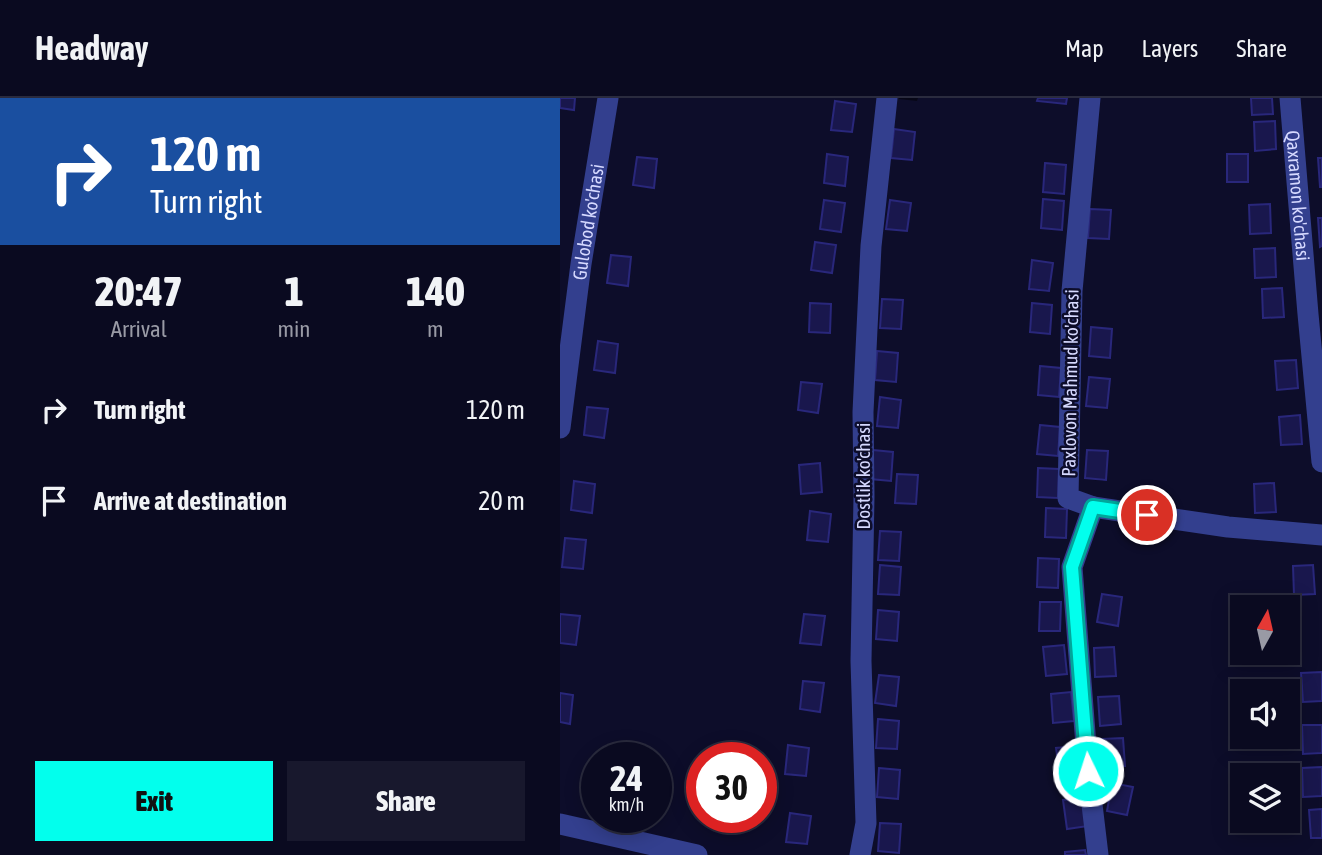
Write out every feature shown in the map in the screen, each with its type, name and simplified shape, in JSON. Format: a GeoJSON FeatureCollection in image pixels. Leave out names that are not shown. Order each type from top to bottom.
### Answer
{"type":"FeatureCollection","features":[{"type":"Feature","properties":{"kind":"street","name":"Gulobod ko'chasi"},"geometry":{"type":"LineString","coordinates":[[560,428],[581,264],[608,98]]}},
{"type":"Feature","properties":{"kind":"street","name":"Dostlik ko'chasi"},"geometry":{"type":"LineString","coordinates":[[860,855],[866,823],[861,661],[863,412],[871,246],[887,98]]}},
{"type":"Feature","properties":{"kind":"street","name":"Paxlovon Mahmud ko'chasi"},"geometry":{"type":"LineString","coordinates":[[1090,98],[1072,291],[1068,498],[1093,507]]}},
{"type":"Feature","properties":{"kind":"street","name":"Qaxramon ko'chasi"},"geometry":{"type":"LineString","coordinates":[[1290,98],[1315,314],[1322,461]]}},
{"type":"Feature","properties":{"kind":"street"},"geometry":{"type":"LineString","coordinates":[[1098,855],[1088,771],[1072,567],[1093,507],[1228,527],[1322,535]]}},
{"type":"Feature","properties":{"kind":"street"},"geometry":{"type":"LineString","coordinates":[[560,824],[639,848],[697,855]]}},
{"type":"Feature","properties":{"kind":"building"},"geometry":{"type":"Polygon","coordinates":[[[560,98],[575,98],[574,110],[560,108],[560,98]]]}},
{"type":"Feature","properties":{"kind":"building"},"geometry":{"type":"Polygon","coordinates":[[[1038,98],[1067,98],[1066,104],[1037,101],[1038,98]]]}},
{"type":"Feature","properties":{"kind":"building"},"geometry":{"type":"Polygon","coordinates":[[[1251,98],[1272,98],[1273,114],[1252,115],[1251,98]]]}},
{"type":"Feature","properties":{"kind":"building"},"geometry":{"type":"Polygon","coordinates":[[[835,101],[856,104],[852,132],[831,130],[835,101]]]}},
{"type":"Feature","properties":{"kind":"building"},"geometry":{"type":"Polygon","coordinates":[[[1275,121],[1276,149],[1255,151],[1254,122],[1275,121]]]}},
{"type":"Feature","properties":{"kind":"building"},"geometry":{"type":"Polygon","coordinates":[[[894,129],[915,132],[912,160],[891,158],[894,129]]]}},
{"type":"Feature","properties":{"kind":"building"},"geometry":{"type":"Polygon","coordinates":[[[827,154],[848,157],[845,186],[824,183],[827,154]]]}},
{"type":"Feature","properties":{"kind":"building"},"geometry":{"type":"Polygon","coordinates":[[[1227,154],[1248,154],[1248,182],[1227,182],[1227,154]]]}},
{"type":"Feature","properties":{"kind":"building"},"geometry":{"type":"Polygon","coordinates":[[[637,157],[657,159],[654,188],[633,185],[637,157]]]}},
{"type":"Feature","properties":{"kind":"building"},"geometry":{"type":"Polygon","coordinates":[[[1318,158],[1322,158],[1322,187],[1320,187],[1318,158]]]}},
{"type":"Feature","properties":{"kind":"building"},"geometry":{"type":"Polygon","coordinates":[[[1045,163],[1066,165],[1064,194],[1043,192],[1045,163]]]}},
{"type":"Feature","properties":{"kind":"building"},"geometry":{"type":"Polygon","coordinates":[[[1043,199],[1064,201],[1062,230],[1041,228],[1043,199]]]}},
{"type":"Feature","properties":{"kind":"building"},"geometry":{"type":"Polygon","coordinates":[[[824,200],[845,203],[841,232],[820,229],[824,200]]]}},
{"type":"Feature","properties":{"kind":"building"},"geometry":{"type":"Polygon","coordinates":[[[890,200],[911,203],[907,231],[886,229],[890,200]]]}},
{"type":"Feature","properties":{"kind":"building"},"geometry":{"type":"Polygon","coordinates":[[[1270,204],[1271,233],[1250,234],[1249,205],[1270,204]]]}},
{"type":"Feature","properties":{"kind":"building"},"geometry":{"type":"Polygon","coordinates":[[[1090,209],[1111,210],[1109,239],[1088,238],[1090,209]]]}},
{"type":"Feature","properties":{"kind":"building"},"geometry":{"type":"Polygon","coordinates":[[[1318,218],[1322,218],[1320,247],[1318,218]]]}},
{"type":"Feature","properties":{"kind":"building"},"geometry":{"type":"Polygon","coordinates":[[[815,242],[836,245],[832,273],[811,270],[815,242]]]}},
{"type":"Feature","properties":{"kind":"building"},"geometry":{"type":"Polygon","coordinates":[[[1275,248],[1276,277],[1255,278],[1254,249],[1275,248]]]}},
{"type":"Feature","properties":{"kind":"building"},"geometry":{"type":"Polygon","coordinates":[[[611,255],[631,257],[628,286],[607,283],[611,255]]]}},
{"type":"Feature","properties":{"kind":"building"},"geometry":{"type":"Polygon","coordinates":[[[1032,260],[1053,263],[1049,291],[1029,289],[1032,260]]]}},
{"type":"Feature","properties":{"kind":"building"},"geometry":{"type":"Polygon","coordinates":[[[1282,288],[1284,317],[1263,318],[1262,289],[1282,288]]]}},
{"type":"Feature","properties":{"kind":"building"},"geometry":{"type":"Polygon","coordinates":[[[882,299],[903,300],[901,329],[880,328],[882,299]]]}},
{"type":"Feature","properties":{"kind":"building"},"geometry":{"type":"Polygon","coordinates":[[[810,303],[831,304],[830,333],[809,332],[810,303]]]}},
{"type":"Feature","properties":{"kind":"building"},"geometry":{"type":"Polygon","coordinates":[[[1032,303],[1052,305],[1050,334],[1030,332],[1032,303]]]}},
{"type":"Feature","properties":{"kind":"building"},"geometry":{"type":"Polygon","coordinates":[[[1091,327],[1112,329],[1110,358],[1089,356],[1091,327]]]}},
{"type":"Feature","properties":{"kind":"building"},"geometry":{"type":"Polygon","coordinates":[[[598,341],[618,344],[615,373],[594,370],[598,341]]]}},
{"type":"Feature","properties":{"kind":"building"},"geometry":{"type":"Polygon","coordinates":[[[877,351],[898,353],[896,382],[875,380],[877,351]]]}},
{"type":"Feature","properties":{"kind":"building"},"geometry":{"type":"Polygon","coordinates":[[[1296,360],[1298,388],[1277,390],[1275,361],[1296,360]]]}},
{"type":"Feature","properties":{"kind":"building"},"geometry":{"type":"Polygon","coordinates":[[[1040,366],[1061,368],[1059,397],[1038,395],[1040,366]]]}},
{"type":"Feature","properties":{"kind":"building"},"geometry":{"type":"Polygon","coordinates":[[[1089,377],[1110,379],[1107,408],[1086,406],[1089,377]]]}},
{"type":"Feature","properties":{"kind":"building"},"geometry":{"type":"Polygon","coordinates":[[[801,382],[822,384],[818,413],[798,410],[801,382]]]}},
{"type":"Feature","properties":{"kind":"building"},"geometry":{"type":"Polygon","coordinates":[[[880,397],[901,400],[898,428],[877,426],[880,397]]]}},
{"type":"Feature","properties":{"kind":"building"},"geometry":{"type":"Polygon","coordinates":[[[587,407],[608,409],[604,438],[584,435],[587,407]]]}},
{"type":"Feature","properties":{"kind":"building"},"geometry":{"type":"Polygon","coordinates":[[[1300,415],[1302,444],[1281,445],[1279,417],[1300,415]]]}},
{"type":"Feature","properties":{"kind":"building"},"geometry":{"type":"Polygon","coordinates":[[[1040,425],[1060,427],[1058,456],[1037,454],[1040,425]]]}},
{"type":"Feature","properties":{"kind":"building"},"geometry":{"type":"Polygon","coordinates":[[[873,450],[893,452],[891,481],[870,479],[873,450]]]}},
{"type":"Feature","properties":{"kind":"building"},"geometry":{"type":"Polygon","coordinates":[[[1087,450],[1108,451],[1106,480],[1085,478],[1087,450]]]}},
{"type":"Feature","properties":{"kind":"building"},"geometry":{"type":"Polygon","coordinates":[[[820,463],[822,492],[801,494],[799,465],[820,463]]]}},
{"type":"Feature","properties":{"kind":"building"},"geometry":{"type":"Polygon","coordinates":[[[1038,468],[1059,469],[1058,498],[1037,497],[1038,468]]]}},
{"type":"Feature","properties":{"kind":"building"},"geometry":{"type":"Polygon","coordinates":[[[897,474],[918,475],[916,504],[895,503],[897,474]]]}},
{"type":"Feature","properties":{"kind":"building"},"geometry":{"type":"Polygon","coordinates":[[[574,481],[595,484],[592,513],[571,510],[574,481]]]}},
{"type":"Feature","properties":{"kind":"building"},"geometry":{"type":"Polygon","coordinates":[[[1274,483],[1276,512],[1255,513],[1254,484],[1274,483]]]}},
{"type":"Feature","properties":{"kind":"building"},"geometry":{"type":"Polygon","coordinates":[[[1046,508],[1067,509],[1066,538],[1045,537],[1046,508]]]}},
{"type":"Feature","properties":{"kind":"building"},"geometry":{"type":"Polygon","coordinates":[[[810,511],[831,514],[828,542],[807,540],[810,511]]]}},
{"type":"Feature","properties":{"kind":"building"},"geometry":{"type":"Polygon","coordinates":[[[880,531],[901,532],[899,561],[878,560],[880,531]]]}},
{"type":"Feature","properties":{"kind":"building"},"geometry":{"type":"Polygon","coordinates":[[[565,538],[586,540],[583,569],[562,567],[565,538]]]}},
{"type":"Feature","properties":{"kind":"building"},"geometry":{"type":"Polygon","coordinates":[[[1038,558],[1059,559],[1058,588],[1037,587],[1038,558]]]}},
{"type":"Feature","properties":{"kind":"building"},"geometry":{"type":"Polygon","coordinates":[[[880,565],[901,567],[899,595],[878,594],[880,565]]]}},
{"type":"Feature","properties":{"kind":"building"},"geometry":{"type":"Polygon","coordinates":[[[1313,565],[1315,594],[1294,595],[1293,566],[1313,565]]]}},
{"type":"Feature","properties":{"kind":"building"},"geometry":{"type":"Polygon","coordinates":[[[1102,594],[1122,597],[1118,626],[1097,622],[1102,594]]]}},
{"type":"Feature","properties":{"kind":"building"},"geometry":{"type":"Polygon","coordinates":[[[1040,602],[1061,602],[1060,631],[1039,631],[1040,602]]]}},
{"type":"Feature","properties":{"kind":"building"},"geometry":{"type":"Polygon","coordinates":[[[878,610],[899,612],[897,641],[876,639],[878,610]]]}},
{"type":"Feature","properties":{"kind":"building"},"geometry":{"type":"Polygon","coordinates":[[[560,614],[580,616],[576,645],[560,643],[560,614]]]}},
{"type":"Feature","properties":{"kind":"building"},"geometry":{"type":"Polygon","coordinates":[[[804,614],[825,616],[821,645],[800,643],[804,614]]]}},
{"type":"Feature","properties":{"kind":"building"},"geometry":{"type":"Polygon","coordinates":[[[1064,645],[1067,674],[1046,676],[1043,647],[1064,645]]]}},
{"type":"Feature","properties":{"kind":"building"},"geometry":{"type":"Polygon","coordinates":[[[1114,647],[1116,676],[1095,677],[1094,648],[1114,647]]]}},
{"type":"Feature","properties":{"kind":"building"},"geometry":{"type":"Polygon","coordinates":[[[1322,672],[1322,701],[1303,702],[1301,673],[1322,672]]]}},
{"type":"Feature","properties":{"kind":"building"},"geometry":{"type":"Polygon","coordinates":[[[879,675],[899,677],[896,706],[875,703],[879,675]]]}},
{"type":"Feature","properties":{"kind":"building"},"geometry":{"type":"Polygon","coordinates":[[[803,681],[824,683],[820,712],[800,709],[803,681]]]}},
{"type":"Feature","properties":{"kind":"building"},"geometry":{"type":"Polygon","coordinates":[[[1071,692],[1074,721],[1053,723],[1051,694],[1071,692]]]}},
{"type":"Feature","properties":{"kind":"building"},"geometry":{"type":"Polygon","coordinates":[[[560,693],[573,695],[570,724],[560,722],[560,693]]]}},
{"type":"Feature","properties":{"kind":"building"},"geometry":{"type":"Polygon","coordinates":[[[1119,696],[1121,724],[1100,726],[1098,697],[1119,696]]]}},
{"type":"Feature","properties":{"kind":"building"},"geometry":{"type":"Polygon","coordinates":[[[878,719],[899,721],[897,749],[876,748],[878,719]]]}},
{"type":"Feature","properties":{"kind":"building"},"geometry":{"type":"Polygon","coordinates":[[[1302,725],[1322,725],[1322,753],[1303,754],[1302,725]]]}},
{"type":"Feature","properties":{"kind":"building"},"geometry":{"type":"Polygon","coordinates":[[[1123,738],[1125,766],[1104,768],[1102,739],[1123,738]]]}},
{"type":"Feature","properties":{"kind":"building"},"geometry":{"type":"Polygon","coordinates":[[[788,745],[809,748],[806,776],[785,774],[788,745]]]}},
{"type":"Feature","properties":{"kind":"building"},"geometry":{"type":"Polygon","coordinates":[[[1077,746],[1081,774],[1060,777],[1056,748],[1077,746]]]}},
{"type":"Feature","properties":{"kind":"building"},"geometry":{"type":"Polygon","coordinates":[[[1322,767],[1322,796],[1303,797],[1302,768],[1322,767]]]}},
{"type":"Feature","properties":{"kind":"building"},"geometry":{"type":"Polygon","coordinates":[[[879,768],[900,770],[898,799],[877,797],[879,768]]]}},
{"type":"Feature","properties":{"kind":"building"},"geometry":{"type":"Polygon","coordinates":[[[1112,783],[1133,787],[1127,815],[1107,811],[1112,783]]]}},
{"type":"Feature","properties":{"kind":"building"},"geometry":{"type":"Polygon","coordinates":[[[1084,798],[1088,826],[1067,829],[1063,800],[1084,798]]]}},
{"type":"Feature","properties":{"kind":"building"},"geometry":{"type":"Polygon","coordinates":[[[1322,809],[1322,838],[1311,838],[1309,810],[1322,809]]]}},
{"type":"Feature","properties":{"kind":"building"},"geometry":{"type":"Polygon","coordinates":[[[790,813],[811,816],[807,844],[786,842],[790,813]]]}},
{"type":"Feature","properties":{"kind":"building"},"geometry":{"type":"Polygon","coordinates":[[[880,823],[901,824],[899,853],[878,851],[880,823]]]}},
{"type":"Feature","properties":{"kind":"building"},"geometry":{"type":"Polygon","coordinates":[[[1085,850],[1086,855],[1065,855],[1065,852],[1085,850]]]}},
{"type":"Feature","properties":{"kind":"route"},"geometry":{"type":"LineString","coordinates":[[1088,771],[1072,567],[1093,507],[1147,515]]}}]}
